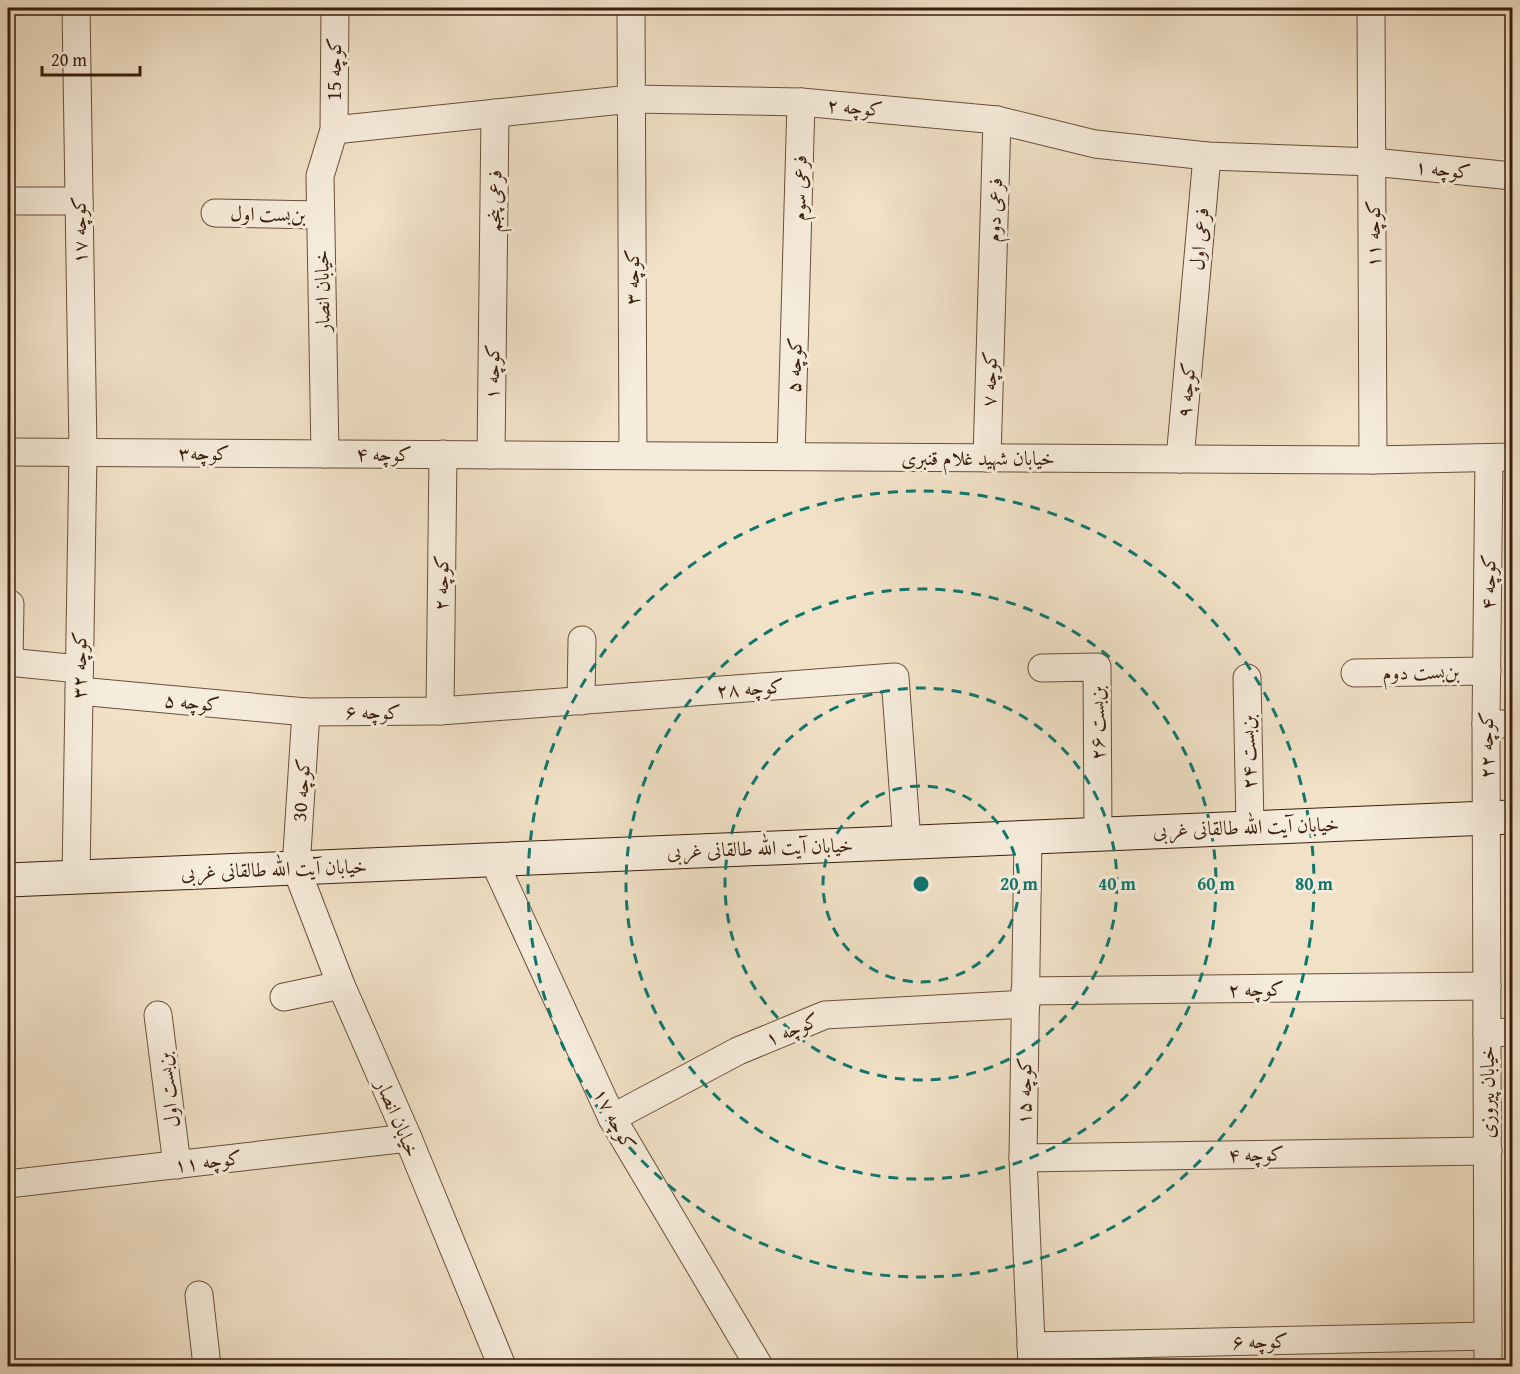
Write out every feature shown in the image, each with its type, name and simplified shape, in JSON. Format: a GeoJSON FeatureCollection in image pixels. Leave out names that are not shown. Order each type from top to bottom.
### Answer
{"type":"FeatureCollection","features":[{"type":"Feature","properties":{"kind":"street","name":"کوچه ۱۷"},"geometry":{"type":"LineString","coordinates":[[76,8],[82,452]]}},
{"type":"Feature","properties":{"kind":"street","name":"کوچه 15"},"geometry":{"type":"LineString","coordinates":[[334,130],[335,8]]}},
{"type":"Feature","properties":{"kind":"street","name":"کوچه ۳"},"geometry":{"type":"LineString","coordinates":[[630,8],[633,456]]}},
{"type":"Feature","properties":{"kind":"street","name":"کوچه ۱۱"},"geometry":{"type":"LineString","coordinates":[[1371,8],[1373,460]]}},
{"type":"Feature","properties":{"kind":"street","name":"کوچه ۲"},"geometry":{"type":"LineString","coordinates":[[334,130],[631,99],[801,102],[997,120],[1095,144],[1207,156],[1373,162]]}},
{"type":"Feature","properties":{"kind":"street","name":"فرعی سوم"},"geometry":{"type":"LineString","coordinates":[[798,274],[801,102]]}},
{"type":"Feature","properties":{"kind":"street","name":"فرعی پنجم"},"geometry":{"type":"LineString","coordinates":[[493,290],[495,113]]}},
{"type":"Feature","properties":{"kind":"street","name":"فرعی دوم"},"geometry":{"type":"LineString","coordinates":[[991,300],[997,120]]}},
{"type":"Feature","properties":{"kind":"street","name":"خیابان انصار"},"geometry":{"type":"LineString","coordinates":[[325,453],[320,176],[334,130]]}},
{"type":"Feature","properties":{"kind":"street","name":"فرعی اول"},"geometry":{"type":"LineString","coordinates":[[1192,321],[1207,156]]}},
{"type":"Feature","properties":{"kind":"street","name":"کوچه ۱"},"geometry":{"type":"LineString","coordinates":[[1373,162],[1512,176]]}},
{"type":"Feature","properties":{"kind":"street"},"geometry":{"type":"LineString","coordinates":[[8,201],[79,201]]}},
{"type":"Feature","properties":{"kind":"street","name":"بن‌بست اول"},"geometry":{"type":"LineString","coordinates":[[215,213],[321,215]]}},
{"type":"Feature","properties":{"kind":"street","name":"کوچه ۵"},"geometry":{"type":"LineString","coordinates":[[791,456],[798,274]]}},
{"type":"Feature","properties":{"kind":"street","name":"کوچه ۱"},"geometry":{"type":"LineString","coordinates":[[491,454],[493,290]]}},
{"type":"Feature","properties":{"kind":"street","name":"کوچه ۷"},"geometry":{"type":"LineString","coordinates":[[987,458],[991,300]]}},
{"type":"Feature","properties":{"kind":"street","name":"کوچه ۹"},"geometry":{"type":"LineString","coordinates":[[1180,459],[1192,321]]}},
{"type":"Feature","properties":{"kind":"street"},"geometry":{"type":"LineString","coordinates":[[8,452],[82,452]]}},
{"type":"Feature","properties":{"kind":"street","name":"کوچه۳"},"geometry":{"type":"LineString","coordinates":[[82,452],[325,453]]}},
{"type":"Feature","properties":{"kind":"street","name":"کوچه ۳۲"},"geometry":{"type":"LineString","coordinates":[[76,877],[82,452]]}},
{"type":"Feature","properties":{"kind":"street","name":"کوچه ۴"},"geometry":{"type":"LineString","coordinates":[[325,453],[443,454]]}},
{"type":"Feature","properties":{"kind":"street","name":"کوچه ۲"},"geometry":{"type":"LineString","coordinates":[[440,711],[443,454]]}},
{"type":"Feature","properties":{"kind":"street","name":"خیابان شهید غلام قنبری"},"geometry":{"type":"LineString","coordinates":[[443,454],[1373,460],[1501,458]]}},
{"type":"Feature","properties":{"kind":"street","name":"کوچه ۴"},"geometry":{"type":"LineString","coordinates":[[1487,671],[1501,458]]}},
{"type":"Feature","properties":{"kind":"street"},"geometry":{"type":"LineString","coordinates":[[10,604],[8,662],[79,680]]}},
{"type":"Feature","properties":{"kind":"street"},"geometry":{"type":"LineString","coordinates":[[580,701],[582,640]]}},
{"type":"Feature","properties":{"kind":"street","name":"بن‌بست ۲۶"},"geometry":{"type":"LineString","coordinates":[[1042,668],[1097,667],[1098,833]]}},
{"type":"Feature","properties":{"kind":"street","name":"بن‌بست دوم"},"geometry":{"type":"LineString","coordinates":[[1355,673],[1487,671]]}},
{"type":"Feature","properties":{"kind":"street","name":"کوچه ۲۲"},"geometry":{"type":"LineString","coordinates":[[1487,671],[1499,724],[1499,817]]}},
{"type":"Feature","properties":{"kind":"street","name":"کوچه ۲۸"},"geometry":{"type":"LineString","coordinates":[[440,711],[895,677],[907,842]]}},
{"type":"Feature","properties":{"kind":"street","name":"بن‌بست ۲۴"},"geometry":{"type":"LineString","coordinates":[[1247,678],[1250,827]]}},
{"type":"Feature","properties":{"kind":"street","name":"کوچه ۵"},"geometry":{"type":"LineString","coordinates":[[79,680],[306,712]]}},
{"type":"Feature","properties":{"kind":"street","name":"کوچه ۶"},"geometry":{"type":"LineString","coordinates":[[306,712],[440,711]]}},
{"type":"Feature","properties":{"kind":"street","name":"کوچه 30"},"geometry":{"type":"LineString","coordinates":[[297,868],[306,712]]}},
{"type":"Feature","properties":{"kind":"street","name":"خیابان آیت الله طالقانی غربی"},"geometry":{"type":"LineString","coordinates":[[8,880],[1499,817]]}},
{"type":"Feature","properties":{"kind":"street","name":"خیابان پیروزی"},"geometry":{"type":"LineString","coordinates":[[1488,1366],[1488,1151],[1500,1032],[1487,986],[1499,817]]}},
{"type":"Feature","properties":{"kind":"street","name":"کوچه ۱۵"},"geometry":{"type":"LineString","coordinates":[[1028,837],[1023,1158],[1032,1356]]}},
{"type":"Feature","properties":{"kind":"street","name":"کوچه ۱۷"},"geometry":{"type":"LineString","coordinates":[[493,859],[612,1118],[759,1366]]}},
{"type":"Feature","properties":{"kind":"street","name":"خیابان انصار"},"geometry":{"type":"LineString","coordinates":[[297,868],[341,985],[408,1138],[502,1366]]}},
{"type":"Feature","properties":{"kind":"street"},"geometry":{"type":"LineString","coordinates":[[284,997],[341,985]]}},
{"type":"Feature","properties":{"kind":"street","name":"کوچه ۲"},"geometry":{"type":"LineString","coordinates":[[1026,998],[1487,986]]}},
{"type":"Feature","properties":{"kind":"street","name":"کوچه ۱"},"geometry":{"type":"LineString","coordinates":[[612,1118],[738,1051],[825,1015],[1026,998]]}},
{"type":"Feature","properties":{"kind":"street","name":"بن‌بست اول"},"geometry":{"type":"LineString","coordinates":[[158,1015],[177,1165]]}},
{"type":"Feature","properties":{"kind":"street","name":"کوچه ۱۱"},"geometry":{"type":"LineString","coordinates":[[8,1184],[408,1138]]}},
{"type":"Feature","properties":{"kind":"street","name":"کوچه ۴"},"geometry":{"type":"LineString","coordinates":[[1023,1158],[1488,1151]]}},
{"type":"Feature","properties":{"kind":"street"},"geometry":{"type":"LineString","coordinates":[[200,1295],[207,1366]]}},
{"type":"Feature","properties":{"kind":"street","name":"کوچه ۶"},"geometry":{"type":"LineString","coordinates":[[1032,1356],[1488,1336]]}}]}
